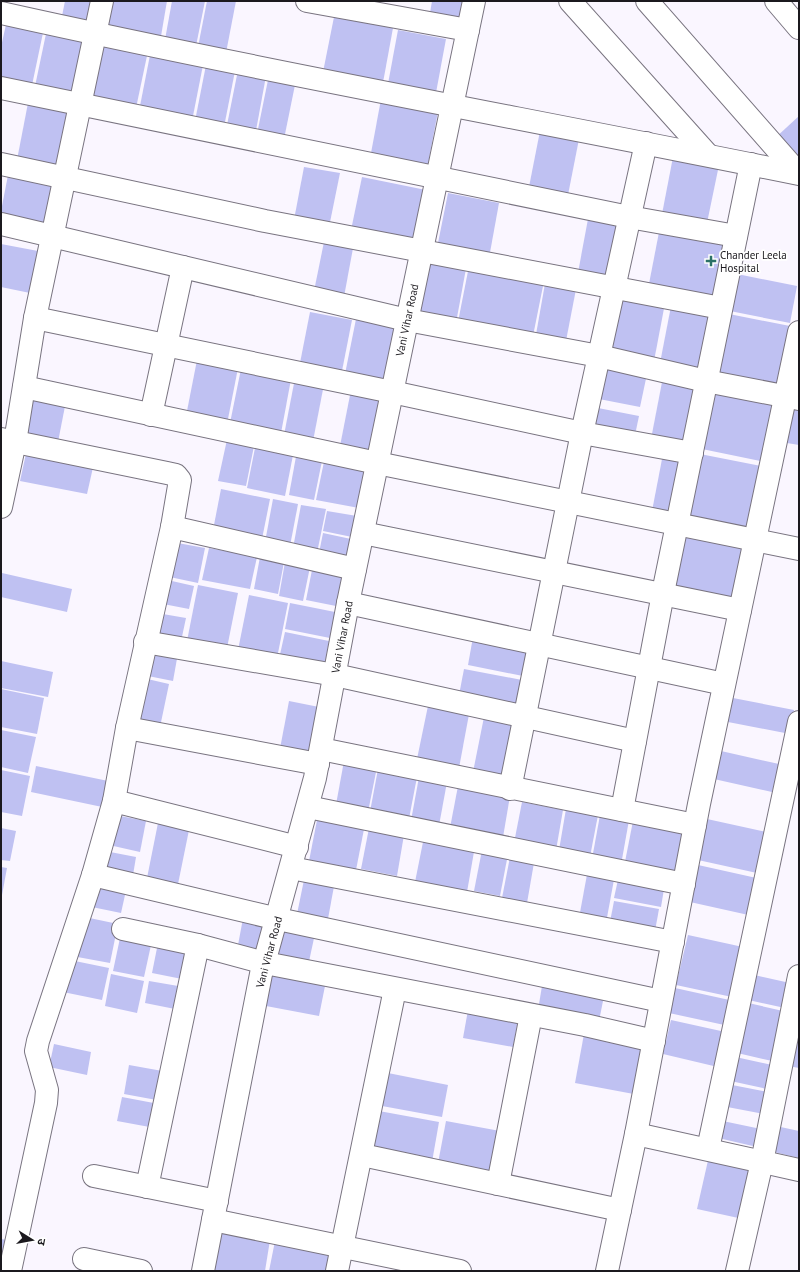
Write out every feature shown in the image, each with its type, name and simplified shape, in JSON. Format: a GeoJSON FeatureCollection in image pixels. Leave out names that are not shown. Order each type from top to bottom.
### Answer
{"type":"FeatureCollection","features":[{"type":"Feature","properties":{"kind":"street"},"geometry":{"type":"LineString","coordinates":[[1,507],[8,440],[24,387],[35,318],[51,236],[102,1]]}},
{"type":"Feature","properties":{"kind":"street"},"geometry":{"type":"LineString","coordinates":[[307,1],[468,30]]}},
{"type":"Feature","properties":{"kind":"street","name":"Vani Vihar Road"},"geometry":{"type":"LineString","coordinates":[[203,1271],[265,963],[308,807],[320,757],[355,569],[474,1]]}},
{"type":"Feature","properties":{"kind":"street"},"geometry":{"type":"LineString","coordinates":[[570,1],[708,155]]}},
{"type":"Feature","properties":{"kind":"street"},"geometry":{"type":"LineString","coordinates":[[647,1],[798,174]]}},
{"type":"Feature","properties":{"kind":"street"},"geometry":{"type":"LineString","coordinates":[[776,1],[799,28]]}},
{"type":"Feature","properties":{"kind":"street"},"geometry":{"type":"LineString","coordinates":[[1,13],[300,77],[452,105],[798,174]]}},
{"type":"Feature","properties":{"kind":"street"},"geometry":{"type":"LineString","coordinates":[[1,88],[629,217],[736,236]]}},
{"type":"Feature","properties":{"kind":"street"},"geometry":{"type":"LineString","coordinates":[[510,789],[582,433],[646,143]]}},
{"type":"Feature","properties":{"kind":"street"},"geometry":{"type":"LineString","coordinates":[[1,164],[265,221],[421,252],[614,286],[721,308]]}},
{"type":"Feature","properties":{"kind":"street"},"geometry":{"type":"LineString","coordinates":[[622,810],[663,594],[751,164]]}},
{"type":"Feature","properties":{"kind":"street"},"geometry":{"type":"LineString","coordinates":[[1,224],[407,320],[599,356],[706,381],[792,398]]}},
{"type":"Feature","properties":{"kind":"street"},"geometry":{"type":"LineString","coordinates":[[151,414],[183,267]]}},
{"type":"Feature","properties":{"kind":"street"},"geometry":{"type":"LineString","coordinates":[[35,318],[582,433],[692,453]]}},
{"type":"Feature","properties":{"kind":"street"},"geometry":{"type":"LineString","coordinates":[[607,1271],[636,1134],[695,825],[754,540],[792,398],[799,332]]}},
{"type":"Feature","properties":{"kind":"street"},"geometry":{"type":"LineString","coordinates":[[24,387],[568,503],[799,549]]}},
{"type":"Feature","properties":{"kind":"street"},"geometry":{"type":"LineString","coordinates":[[8,440],[176,475],[180,480],[180,488],[172,527],[145,642],[127,728],[114,801],[93,875],[38,1041],[36,1051],[47,1090],[46,1103],[10,1271]]}},
{"type":"Feature","properties":{"kind":"street"},"geometry":{"type":"LineString","coordinates":[[172,527],[355,569]]}},
{"type":"Feature","properties":{"kind":"street"},"geometry":{"type":"LineString","coordinates":[[363,533],[740,610]]}},
{"type":"Feature","properties":{"kind":"street"},"geometry":{"type":"LineString","coordinates":[[348,604],[724,684]]}},
{"type":"Feature","properties":{"kind":"street"},"geometry":{"type":"LineString","coordinates":[[145,642],[335,676],[635,741]]}},
{"type":"Feature","properties":{"kind":"street"},"geometry":{"type":"LineString","coordinates":[[708,1149],[799,722]]}},
{"type":"Feature","properties":{"kind":"street"},"geometry":{"type":"LineString","coordinates":[[127,728],[320,757],[510,789],[695,825]]}},
{"type":"Feature","properties":{"kind":"street"},"geometry":{"type":"LineString","coordinates":[[114,801],[297,847]]}},
{"type":"Feature","properties":{"kind":"street"},"geometry":{"type":"LineString","coordinates":[[308,807],[684,884]]}},
{"type":"Feature","properties":{"kind":"street"},"geometry":{"type":"LineString","coordinates":[[291,868],[673,942]]}},
{"type":"Feature","properties":{"kind":"street"},"geometry":{"type":"LineString","coordinates":[[93,875],[278,918],[661,1001]]}},
{"type":"Feature","properties":{"kind":"street"},"geometry":{"type":"LineString","coordinates":[[123,929],[198,945],[265,963],[531,1015],[654,1041]]}},
{"type":"Feature","properties":{"kind":"street"},"geometry":{"type":"LineString","coordinates":[[147,1187],[171,1067],[198,945]]}},
{"type":"Feature","properties":{"kind":"street"},"geometry":{"type":"LineString","coordinates":[[737,1271],[762,1162],[799,976]]}},
{"type":"Feature","properties":{"kind":"street"},"geometry":{"type":"LineString","coordinates":[[337,1271],[395,989]]}},
{"type":"Feature","properties":{"kind":"street"},"geometry":{"type":"LineString","coordinates":[[498,1184],[531,1015]]}},
{"type":"Feature","properties":{"kind":"street"},"geometry":{"type":"LineString","coordinates":[[636,1134],[799,1170]]}},
{"type":"Feature","properties":{"kind":"street"},"geometry":{"type":"LineString","coordinates":[[362,1155],[620,1210]]}},
{"type":"Feature","properties":{"kind":"street"},"geometry":{"type":"LineString","coordinates":[[94,1176],[147,1187],[215,1210],[342,1246],[460,1271]]}},
{"type":"Feature","properties":{"kind":"street"},"geometry":{"type":"LineString","coordinates":[[84,1259],[142,1271]]}},
{"type":"Feature","properties":{"kind":"building"},"geometry":{"type":"Polygon","coordinates":[[[65,1],[97,1],[92,27],[61,21],[65,1]]]}},
{"type":"Feature","properties":{"kind":"building"},"geometry":{"type":"Polygon","coordinates":[[[109,1],[167,1],[160,42],[103,31],[109,1]]]}},
{"type":"Feature","properties":{"kind":"building"},"geometry":{"type":"Polygon","coordinates":[[[172,1],[205,1],[195,51],[164,45],[172,1]]]}},
{"type":"Feature","properties":{"kind":"building"},"geometry":{"type":"Polygon","coordinates":[[[207,1],[236,1],[225,58],[197,52],[207,1]]]}},
{"type":"Feature","properties":{"kind":"building"},"geometry":{"type":"Polygon","coordinates":[[[432,1],[464,1],[460,19],[430,13],[432,1]]]}},
{"type":"Feature","properties":{"kind":"building"},"geometry":{"type":"Polygon","coordinates":[[[334,17],[393,28],[382,88],[322,77],[334,17]]]}},
{"type":"Feature","properties":{"kind":"building"},"geometry":{"type":"Polygon","coordinates":[[[7,20],[44,28],[31,90],[1,84],[1,47],[7,20]]]}},
{"type":"Feature","properties":{"kind":"building"},"geometry":{"type":"Polygon","coordinates":[[[47,29],[90,38],[77,100],[34,91],[47,29]]]}},
{"type":"Feature","properties":{"kind":"building"},"geometry":{"type":"Polygon","coordinates":[[[398,30],[446,39],[435,98],[387,89],[398,30]]]}},
{"type":"Feature","properties":{"kind":"building"},"geometry":{"type":"Polygon","coordinates":[[[98,41],[148,51],[136,108],[87,99],[98,41]]]}},
{"type":"Feature","properties":{"kind":"building"},"geometry":{"type":"Polygon","coordinates":[[[151,50],[204,60],[192,121],[139,111],[151,50]]]}},
{"type":"Feature","properties":{"kind":"building"},"geometry":{"type":"Polygon","coordinates":[[[206,65],[235,71],[224,127],[195,121],[206,65]]]}},
{"type":"Feature","properties":{"kind":"building"},"geometry":{"type":"Polygon","coordinates":[[[238,70],[266,76],[255,136],[226,130],[238,70]]]}},
{"type":"Feature","properties":{"kind":"building"},"geometry":{"type":"Polygon","coordinates":[[[269,75],[296,80],[284,139],[257,134],[269,75]]]}},
{"type":"Feature","properties":{"kind":"building"},"geometry":{"type":"Polygon","coordinates":[[[382,94],[439,106],[428,164],[371,153],[382,94]]]}},
{"type":"Feature","properties":{"kind":"building"},"geometry":{"type":"Polygon","coordinates":[[[28,103],[71,112],[59,173],[16,165],[28,103]]]}},
{"type":"Feature","properties":{"kind":"building"},"geometry":{"type":"Polygon","coordinates":[[[799,116],[799,167],[774,139],[799,116]]]}},
{"type":"Feature","properties":{"kind":"building"},"geometry":{"type":"Polygon","coordinates":[[[540,131],[579,139],[567,200],[528,192],[540,131]]]}},
{"type":"Feature","properties":{"kind":"building"},"geometry":{"type":"Polygon","coordinates":[[[673,157],[719,165],[707,223],[662,214],[673,157]]]}},
{"type":"Feature","properties":{"kind":"building"},"geometry":{"type":"Polygon","coordinates":[[[304,167],[340,173],[328,232],[293,225],[304,167]]]}},
{"type":"Feature","properties":{"kind":"building"},"geometry":{"type":"Polygon","coordinates":[[[9,170],[57,180],[47,233],[1,224],[1,211],[9,170]]]}},
{"type":"Feature","properties":{"kind":"building"},"geometry":{"type":"Polygon","coordinates":[[[362,177],[426,190],[415,247],[350,235],[362,177]]]}},
{"type":"Feature","properties":{"kind":"building"},"geometry":{"type":"Polygon","coordinates":[[[448,193],[499,203],[489,258],[437,248],[448,193]]]}},
{"type":"Feature","properties":{"kind":"building"},"geometry":{"type":"Polygon","coordinates":[[[588,219],[619,225],[608,284],[577,278],[588,219]]]}},
{"type":"Feature","properties":{"kind":"building"},"geometry":{"type":"Polygon","coordinates":[[[660,227],[734,241],[722,303],[648,289],[660,227]]]}},
{"type":"Feature","properties":{"kind":"building"},"geometry":{"type":"Polygon","coordinates":[[[325,237],[354,243],[343,302],[313,296],[325,237]]]}},
{"type":"Feature","properties":{"kind":"building"},"geometry":{"type":"Polygon","coordinates":[[[1,244],[38,251],[30,293],[1,287],[1,244]]]}},
{"type":"Feature","properties":{"kind":"building"},"geometry":{"type":"Polygon","coordinates":[[[430,256],[467,263],[456,323],[419,315],[430,256]]]}},
{"type":"Feature","properties":{"kind":"building"},"geometry":{"type":"Polygon","coordinates":[[[470,261],[545,276],[532,341],[457,327],[470,261]]]}},
{"type":"Feature","properties":{"kind":"building"},"geometry":{"type":"Polygon","coordinates":[[[737,274],[797,286],[790,323],[730,311],[737,274]]]}},
{"type":"Feature","properties":{"kind":"building"},"geometry":{"type":"Polygon","coordinates":[[[546,278],[577,284],[565,346],[535,340],[546,278]]]}},
{"type":"Feature","properties":{"kind":"building"},"geometry":{"type":"Polygon","coordinates":[[[620,289],[666,298],[654,361],[608,352],[620,289]]]}},
{"type":"Feature","properties":{"kind":"building"},"geometry":{"type":"Polygon","coordinates":[[[672,301],[718,310],[706,372],[660,363],[672,301]]]}},
{"type":"Feature","properties":{"kind":"building"},"geometry":{"type":"Polygon","coordinates":[[[310,312],[352,320],[341,376],[299,368],[310,312]]]}},
{"type":"Feature","properties":{"kind":"building"},"geometry":{"type":"Polygon","coordinates":[[[729,314],[790,326],[778,391],[716,379],[729,314]]]}},
{"type":"Feature","properties":{"kind":"building"},"geometry":{"type":"Polygon","coordinates":[[[356,319],[396,326],[384,387],[344,379],[356,319]]]}},
{"type":"Feature","properties":{"kind":"building"},"geometry":{"type":"Polygon","coordinates":[[[198,355],[239,363],[227,424],[186,416],[198,355]]]}},
{"type":"Feature","properties":{"kind":"building"},"geometry":{"type":"Polygon","coordinates":[[[242,364],[292,374],[281,433],[230,423],[242,364]]]}},
{"type":"Feature","properties":{"kind":"building"},"geometry":{"type":"Polygon","coordinates":[[[606,366],[647,374],[640,407],[599,399],[606,366]]]}},
{"type":"Feature","properties":{"kind":"building"},"geometry":{"type":"Polygon","coordinates":[[[296,373],[325,379],[313,441],[284,435],[296,373]]]}},
{"type":"Feature","properties":{"kind":"building"},"geometry":{"type":"Polygon","coordinates":[[[663,377],[703,385],[691,447],[651,439],[663,377]]]}},
{"type":"Feature","properties":{"kind":"building"},"geometry":{"type":"Polygon","coordinates":[[[352,385],[381,390],[368,452],[340,446],[352,385]]]}},
{"type":"Feature","properties":{"kind":"building"},"geometry":{"type":"Polygon","coordinates":[[[713,390],[776,403],[765,462],[702,449],[713,390]]]}},
{"type":"Feature","properties":{"kind":"building"},"geometry":{"type":"Polygon","coordinates":[[[29,394],[66,401],[58,442],[21,434],[29,394]]]}},
{"type":"Feature","properties":{"kind":"building"},"geometry":{"type":"Polygon","coordinates":[[[794,407],[799,408],[799,445],[787,443],[794,407]]]}},
{"type":"Feature","properties":{"kind":"building"},"geometry":{"type":"Polygon","coordinates":[[[598,408],[639,416],[635,435],[594,427],[598,408]]]}},
{"type":"Feature","properties":{"kind":"building"},"geometry":{"type":"Polygon","coordinates":[[[228,435],[255,441],[246,486],[218,481],[228,435]]]}},
{"type":"Feature","properties":{"kind":"building"},"geometry":{"type":"Polygon","coordinates":[[[256,443],[294,450],[285,496],[247,488],[256,443]]]}},
{"type":"Feature","properties":{"kind":"building"},"geometry":{"type":"Polygon","coordinates":[[[27,449],[94,463],[87,494],[20,481],[27,449]]]}},
{"type":"Feature","properties":{"kind":"building"},"geometry":{"type":"Polygon","coordinates":[[[297,451],[323,456],[314,500],[289,495],[297,451]]]}},
{"type":"Feature","properties":{"kind":"building"},"geometry":{"type":"Polygon","coordinates":[[[663,454],[690,459],[678,516],[652,511],[663,454]]]}},
{"type":"Feature","properties":{"kind":"building"},"geometry":{"type":"Polygon","coordinates":[[[700,454],[761,466],[748,532],[687,521],[700,454]]]}},
{"type":"Feature","properties":{"kind":"building"},"geometry":{"type":"Polygon","coordinates":[[[325,457],[367,465],[359,508],[316,500],[325,457]]]}},
{"type":"Feature","properties":{"kind":"building"},"geometry":{"type":"Polygon","coordinates":[[[221,489],[270,499],[262,539],[213,530],[221,489]]]}},
{"type":"Feature","properties":{"kind":"building"},"geometry":{"type":"Polygon","coordinates":[[[273,499],[298,504],[290,546],[265,542],[273,499]]]}},
{"type":"Feature","properties":{"kind":"building"},"geometry":{"type":"Polygon","coordinates":[[[301,505],[326,509],[317,553],[293,548],[301,505]]]}},
{"type":"Feature","properties":{"kind":"building"},"geometry":{"type":"Polygon","coordinates":[[[327,511],[357,516],[352,537],[323,531],[327,511]]]}},
{"type":"Feature","properties":{"kind":"building"},"geometry":{"type":"Polygon","coordinates":[[[323,533],[351,539],[347,559],[319,553],[323,533]]]}},
{"type":"Feature","properties":{"kind":"building"},"geometry":{"type":"Polygon","coordinates":[[[683,535],[744,547],[733,605],[671,593],[683,535]]]}},
{"type":"Feature","properties":{"kind":"building"},"geometry":{"type":"Polygon","coordinates":[[[172,542],[205,548],[198,583],[165,576],[172,542]]]}},
{"type":"Feature","properties":{"kind":"building"},"geometry":{"type":"Polygon","coordinates":[[[209,548],[257,557],[250,589],[202,580],[209,548]]]}},
{"type":"Feature","properties":{"kind":"building"},"geometry":{"type":"Polygon","coordinates":[[[260,557],[284,562],[278,594],[254,589],[260,557]]]}},
{"type":"Feature","properties":{"kind":"building"},"geometry":{"type":"Polygon","coordinates":[[[285,562],[310,567],[303,601],[279,596],[285,562]]]}},
{"type":"Feature","properties":{"kind":"building"},"geometry":{"type":"Polygon","coordinates":[[[312,570],[342,575],[336,606],[306,600],[312,570]]]}},
{"type":"Feature","properties":{"kind":"building"},"geometry":{"type":"Polygon","coordinates":[[[2,573],[72,589],[67,612],[1,597],[2,573]]]}},
{"type":"Feature","properties":{"kind":"building"},"geometry":{"type":"Polygon","coordinates":[[[163,579],[194,586],[189,609],[158,603],[163,579]]]}},
{"type":"Feature","properties":{"kind":"building"},"geometry":{"type":"Polygon","coordinates":[[[198,585],[238,593],[226,653],[186,646],[198,585]]]}},
{"type":"Feature","properties":{"kind":"building"},"geometry":{"type":"Polygon","coordinates":[[[249,595],[288,603],[276,663],[237,655],[249,595]]]}},
{"type":"Feature","properties":{"kind":"building"},"geometry":{"type":"Polygon","coordinates":[[[290,603],[335,612],[330,638],[285,629],[290,603]]]}},
{"type":"Feature","properties":{"kind":"building"},"geometry":{"type":"Polygon","coordinates":[[[157,613],[186,618],[180,646],[151,640],[157,613]]]}},
{"type":"Feature","properties":{"kind":"building"},"geometry":{"type":"Polygon","coordinates":[[[285,632],[329,641],[324,668],[279,659],[285,632]]]}},
{"type":"Feature","properties":{"kind":"building"},"geometry":{"type":"Polygon","coordinates":[[[473,637],[528,647],[523,676],[468,665],[473,637]]]}},
{"type":"Feature","properties":{"kind":"building"},"geometry":{"type":"Polygon","coordinates":[[[149,647],[178,653],[173,681],[143,675],[149,647]]]}},
{"type":"Feature","properties":{"kind":"building"},"geometry":{"type":"Polygon","coordinates":[[[1,661],[53,672],[48,697],[1,688],[1,661]]]}},
{"type":"Feature","properties":{"kind":"building"},"geometry":{"type":"Polygon","coordinates":[[[464,669],[522,680],[517,706],[459,695],[464,669]]]}},
{"type":"Feature","properties":{"kind":"building"},"geometry":{"type":"Polygon","coordinates":[[[143,678],[169,684],[160,727],[134,722],[143,678]]]}},
{"type":"Feature","properties":{"kind":"building"},"geometry":{"type":"Polygon","coordinates":[[[1,689],[44,698],[37,734],[1,727],[1,689]]]}},
{"type":"Feature","properties":{"kind":"building"},"geometry":{"type":"Polygon","coordinates":[[[733,698],[794,710],[790,734],[728,722],[733,698]]]}},
{"type":"Feature","properties":{"kind":"building"},"geometry":{"type":"Polygon","coordinates":[[[289,701],[324,708],[313,761],[279,754],[289,701]]]}},
{"type":"Feature","properties":{"kind":"building"},"geometry":{"type":"Polygon","coordinates":[[[429,701],[470,709],[459,768],[417,759],[429,701]]]}},
{"type":"Feature","properties":{"kind":"building"},"geometry":{"type":"Polygon","coordinates":[[[485,712],[514,718],[501,783],[472,777],[485,712]]]}},
{"type":"Feature","properties":{"kind":"building"},"geometry":{"type":"Polygon","coordinates":[[[1,730],[36,737],[28,773],[1,767],[1,730]]]}},
{"type":"Feature","properties":{"kind":"building"},"geometry":{"type":"Polygon","coordinates":[[[721,751],[779,764],[772,792],[714,779],[721,751]]]}},
{"type":"Feature","properties":{"kind":"building"},"geometry":{"type":"Polygon","coordinates":[[[344,761],[377,767],[367,817],[335,810],[344,761]]]}},
{"type":"Feature","properties":{"kind":"building"},"geometry":{"type":"Polygon","coordinates":[[[36,766],[113,782],[107,808],[31,792],[36,766]]]}},
{"type":"Feature","properties":{"kind":"building"},"geometry":{"type":"Polygon","coordinates":[[[378,769],[417,777],[408,824],[369,817],[378,769]]]}},
{"type":"Feature","properties":{"kind":"building"},"geometry":{"type":"Polygon","coordinates":[[[1,770],[30,776],[22,816],[1,812],[1,770]]]}},
{"type":"Feature","properties":{"kind":"building"},"geometry":{"type":"Polygon","coordinates":[[[419,777],[447,782],[438,831],[410,826],[419,777]]]}},
{"type":"Feature","properties":{"kind":"building"},"geometry":{"type":"Polygon","coordinates":[[[458,786],[510,796],[502,843],[449,833],[458,786]]]}},
{"type":"Feature","properties":{"kind":"building"},"geometry":{"type":"Polygon","coordinates":[[[522,802],[563,810],[555,856],[513,848],[522,802]]]}},
{"type":"Feature","properties":{"kind":"building"},"geometry":{"type":"Polygon","coordinates":[[[566,809],[598,815],[589,862],[558,856],[566,809]]]}},
{"type":"Feature","properties":{"kind":"building"},"geometry":{"type":"Polygon","coordinates":[[[115,815],[146,821],[140,852],[109,845],[115,815]]]}},
{"type":"Feature","properties":{"kind":"building"},"geometry":{"type":"Polygon","coordinates":[[[318,815],[365,824],[356,870],[309,861],[318,815]]]}},
{"type":"Feature","properties":{"kind":"building"},"geometry":{"type":"Polygon","coordinates":[[[600,815],[629,820],[621,865],[592,859],[600,815]]]}},
{"type":"Feature","properties":{"kind":"building"},"geometry":{"type":"Polygon","coordinates":[[[159,818],[190,825],[177,889],[146,883],[159,818]]]}},
{"type":"Feature","properties":{"kind":"building"},"geometry":{"type":"Polygon","coordinates":[[[707,819],[766,832],[757,873],[698,860],[707,819]]]}},
{"type":"Feature","properties":{"kind":"building"},"geometry":{"type":"Polygon","coordinates":[[[633,821],[684,830],[674,882],[623,872],[633,821]]]}},
{"type":"Feature","properties":{"kind":"building"},"geometry":{"type":"Polygon","coordinates":[[[370,823],[405,829],[397,876],[361,869],[370,823]]]}},
{"type":"Feature","properties":{"kind":"building"},"geometry":{"type":"Polygon","coordinates":[[[1,828],[16,831],[10,861],[1,860],[1,828]]]}},
{"type":"Feature","properties":{"kind":"building"},"geometry":{"type":"Polygon","coordinates":[[[424,837],[475,846],[467,892],[415,882],[424,837]]]}},
{"type":"Feature","properties":{"kind":"building"},"geometry":{"type":"Polygon","coordinates":[[[482,850],[508,854],[500,896],[474,891],[482,850]]]}},
{"type":"Feature","properties":{"kind":"building"},"geometry":{"type":"Polygon","coordinates":[[[105,851],[136,857],[132,881],[101,875],[105,851]]]}},
{"type":"Feature","properties":{"kind":"building"},"geometry":{"type":"Polygon","coordinates":[[[511,852],[535,857],[527,903],[502,898],[511,852]]]}},
{"type":"Feature","properties":{"kind":"building"},"geometry":{"type":"Polygon","coordinates":[[[698,865],[761,879],[753,916],[690,902],[698,865]]]}},
{"type":"Feature","properties":{"kind":"building"},"geometry":{"type":"Polygon","coordinates":[[[1,867],[7,868],[2,895],[1,895],[1,867]]]}},
{"type":"Feature","properties":{"kind":"building"},"geometry":{"type":"Polygon","coordinates":[[[588,869],[615,874],[606,923],[579,918],[588,869]]]}},
{"type":"Feature","properties":{"kind":"building"},"geometry":{"type":"Polygon","coordinates":[[[305,875],[335,881],[327,924],[296,919],[305,875]]]}},
{"type":"Feature","properties":{"kind":"building"},"geometry":{"type":"Polygon","coordinates":[[[619,875],[665,883],[661,907],[614,898],[619,875]]]}},
{"type":"Feature","properties":{"kind":"building"},"geometry":{"type":"Polygon","coordinates":[[[92,879],[127,886],[121,913],[87,906],[92,879]]]}},
{"type":"Feature","properties":{"kind":"building"},"geometry":{"type":"Polygon","coordinates":[[[614,901],[659,909],[655,931],[610,922],[614,901]]]}},
{"type":"Feature","properties":{"kind":"building"},"geometry":{"type":"Polygon","coordinates":[[[244,913],[268,918],[262,950],[238,945],[244,913]]]}},
{"type":"Feature","properties":{"kind":"building"},"geometry":{"type":"Polygon","coordinates":[[[80,916],[118,924],[110,963],[72,956],[80,916]]]}},
{"type":"Feature","properties":{"kind":"building"},"geometry":{"type":"Polygon","coordinates":[[[284,923],[316,929],[308,966],[277,960],[284,923]]]}},
{"type":"Feature","properties":{"kind":"building"},"geometry":{"type":"Polygon","coordinates":[[[688,935],[743,947],[732,997],[676,985],[688,935]]]}},
{"type":"Feature","properties":{"kind":"building"},"geometry":{"type":"Polygon","coordinates":[[[120,938],[151,945],[144,977],[113,971],[120,938]]]}},
{"type":"Feature","properties":{"kind":"building"},"geometry":{"type":"Polygon","coordinates":[[[157,948],[192,954],[187,980],[152,973],[157,948]]]}},
{"type":"Feature","properties":{"kind":"building"},"geometry":{"type":"Polygon","coordinates":[[[70,960],[109,968],[102,1000],[63,992],[70,960]]]}},
{"type":"Feature","properties":{"kind":"building"},"geometry":{"type":"Polygon","coordinates":[[[273,971],[326,981],[319,1016],[266,1006],[273,971]]]}},
{"type":"Feature","properties":{"kind":"building"},"geometry":{"type":"Polygon","coordinates":[[[111,974],[144,981],[137,1013],[105,1006],[111,974]]]}},
{"type":"Feature","properties":{"kind":"building"},"geometry":{"type":"Polygon","coordinates":[[[750,974],[790,983],[785,1008],[744,999],[750,974]]]}},
{"type":"Feature","properties":{"kind":"building"},"geometry":{"type":"Polygon","coordinates":[[[543,980],[605,991],[599,1021],[538,1010],[543,980]]]}},
{"type":"Feature","properties":{"kind":"building"},"geometry":{"type":"Polygon","coordinates":[[[149,981],[184,987],[180,1010],[145,1003],[149,981]]]}},
{"type":"Feature","properties":{"kind":"building"},"geometry":{"type":"Polygon","coordinates":[[[675,988],[734,1001],[729,1026],[669,1013],[675,988]]]}},
{"type":"Feature","properties":{"kind":"building"},"geometry":{"type":"Polygon","coordinates":[[[744,1002],[783,1011],[772,1061],[733,1052],[744,1002]]]}},
{"type":"Feature","properties":{"kind":"building"},"geometry":{"type":"Polygon","coordinates":[[[468,1010],[518,1020],[513,1047],[463,1038],[468,1010]]]}},
{"type":"Feature","properties":{"kind":"building"},"geometry":{"type":"Polygon","coordinates":[[[671,1020],[730,1033],[722,1068],[663,1054],[671,1020]]]}},
{"type":"Feature","properties":{"kind":"building"},"geometry":{"type":"Polygon","coordinates":[[[584,1034],[648,1046],[639,1095],[575,1083],[584,1034]]]}},
{"type":"Feature","properties":{"kind":"building"},"geometry":{"type":"Polygon","coordinates":[[[794,1040],[799,1041],[799,1068],[788,1066],[794,1040]]]}},
{"type":"Feature","properties":{"kind":"building"},"geometry":{"type":"Polygon","coordinates":[[[54,1044],[91,1052],[87,1075],[49,1067],[54,1044]]]}},
{"type":"Feature","properties":{"kind":"building"},"geometry":{"type":"Polygon","coordinates":[[[731,1056],[772,1065],[767,1089],[726,1080],[731,1056]]]}},
{"type":"Feature","properties":{"kind":"building"},"geometry":{"type":"Polygon","coordinates":[[[129,1065],[168,1072],[162,1101],[124,1094],[129,1065]]]}},
{"type":"Feature","properties":{"kind":"building"},"geometry":{"type":"Polygon","coordinates":[[[388,1073],[448,1085],[442,1117],[382,1106],[388,1073]]]}},
{"type":"Feature","properties":{"kind":"building"},"geometry":{"type":"Polygon","coordinates":[[[727,1084],[768,1092],[764,1114],[722,1106],[727,1084]]]}},
{"type":"Feature","properties":{"kind":"building"},"geometry":{"type":"Polygon","coordinates":[[[122,1097],[159,1104],[155,1128],[117,1121],[122,1097]]]}},
{"type":"Feature","properties":{"kind":"building"},"geometry":{"type":"Polygon","coordinates":[[[379,1111],[439,1122],[432,1162],[372,1151],[379,1111]]]}},
{"type":"Feature","properties":{"kind":"building"},"geometry":{"type":"Polygon","coordinates":[[[718,1120],[761,1129],[757,1147],[714,1137],[718,1120]]]}},
{"type":"Feature","properties":{"kind":"building"},"geometry":{"type":"Polygon","coordinates":[[[446,1121],[500,1131],[492,1173],[438,1163],[446,1121]]]}},
{"type":"Feature","properties":{"kind":"building"},"geometry":{"type":"Polygon","coordinates":[[[776,1126],[799,1131],[799,1158],[770,1151],[776,1126]]]}},
{"type":"Feature","properties":{"kind":"building"},"geometry":{"type":"Polygon","coordinates":[[[709,1156],[755,1166],[743,1219],[697,1209],[709,1156]]]}},
{"type":"Feature","properties":{"kind":"building"},"geometry":{"type":"Polygon","coordinates":[[[218,1231],[270,1240],[265,1271],[211,1271],[218,1231]]]}},
{"type":"Feature","properties":{"kind":"building"},"geometry":{"type":"Polygon","coordinates":[[[1,1239],[7,1240],[1,1269],[1,1239]]]}},
{"type":"Feature","properties":{"kind":"building"},"geometry":{"type":"Polygon","coordinates":[[[275,1241],[332,1252],[328,1271],[269,1271],[275,1241]]]}},
{"type":"Feature","properties":{"kind":"place","name":"Chander Leela Hospital"},"geometry":{"type":"Point","coordinates":[711,261]}}]}
